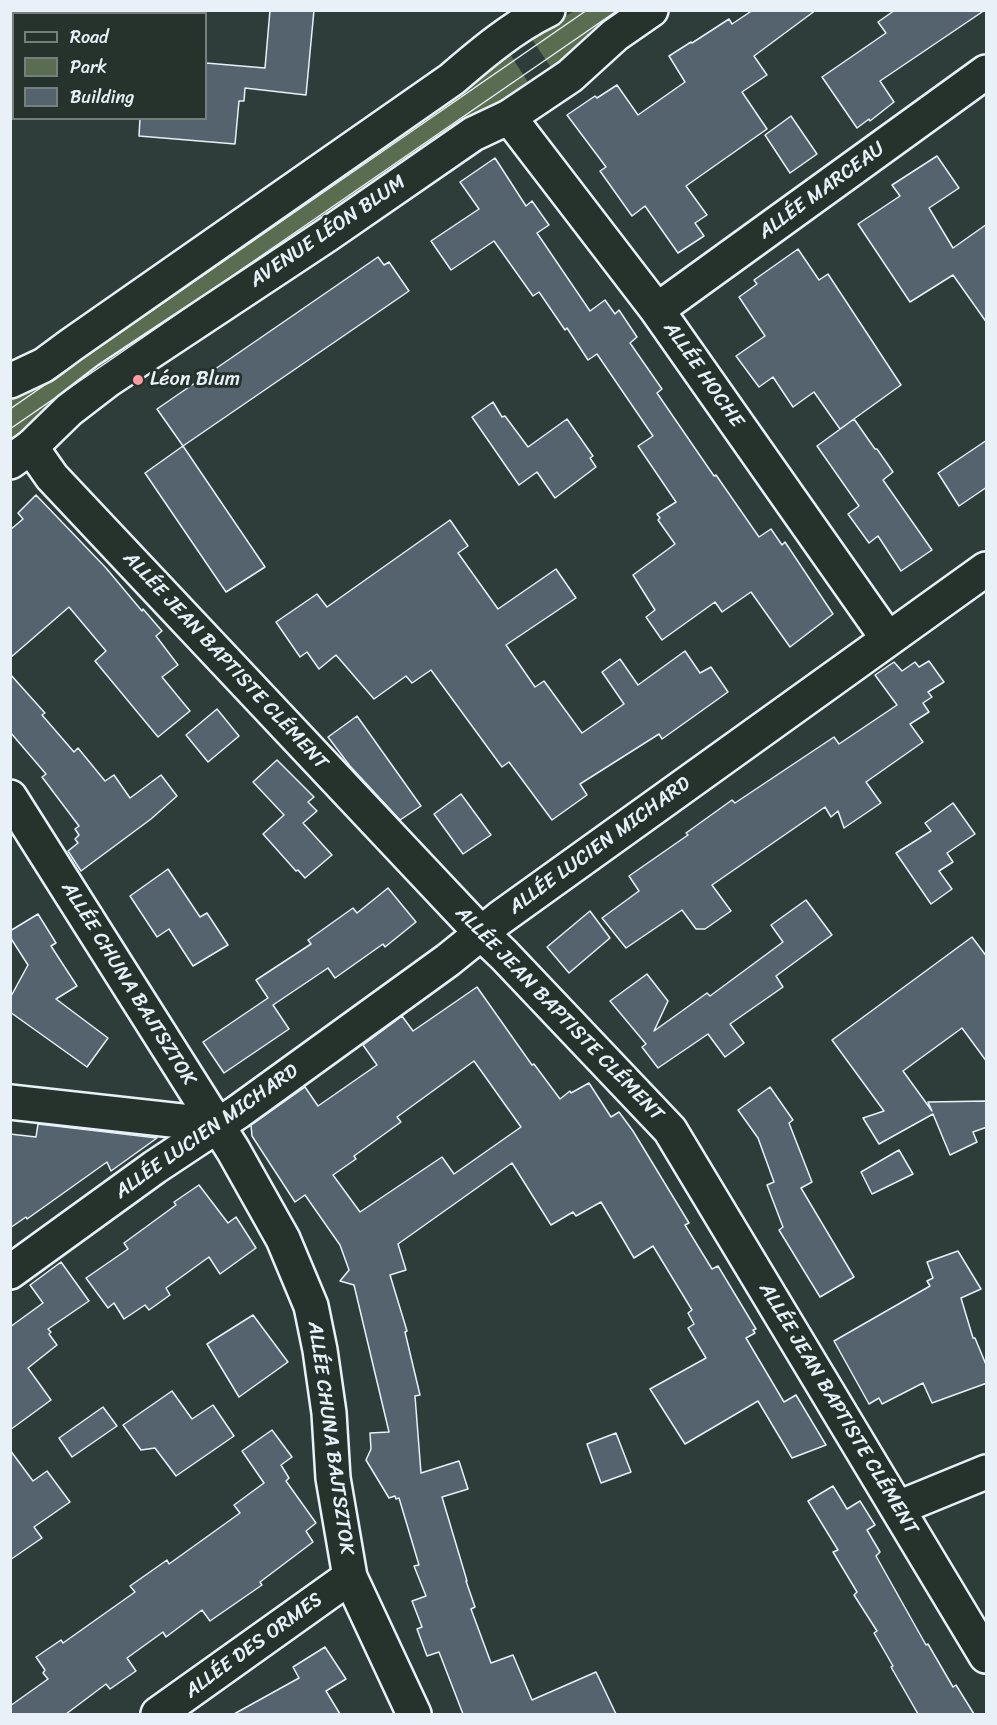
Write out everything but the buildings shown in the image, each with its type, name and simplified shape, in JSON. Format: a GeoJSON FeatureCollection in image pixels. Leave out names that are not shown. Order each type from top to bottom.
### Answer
{"type":"FeatureCollection","features":[{"type":"Feature","properties":{"kind":"street"},"geometry":{"type":"LineString","coordinates":[[10,381],[44,365],[452,79],[487,49],[548,10]]}},
{"type":"Feature","properties":{"kind":"street","name":"AVENUE LÉON BLUM"},"geometry":{"type":"LineString","coordinates":[[21,454],[69,410],[108,380],[327,235],[472,134],[509,117],[570,76],[615,35],[651,10]]}},
{"type":"Feature","properties":{"kind":"street","name":"ALLÉE MARCEAU"},"geometry":{"type":"LineString","coordinates":[[657,310],[987,72]]}},
{"type":"Feature","properties":{"kind":"street","name":"ALLÉE HOCHE"},"geometry":{"type":"LineString","coordinates":[[509,117],[657,310],[888,639]]}},
{"type":"Feature","properties":{"kind":"street","name":"ALLÉE JEAN BAPTISTE CLÉMENT"},"geometry":{"type":"LineString","coordinates":[[21,454],[52,477],[482,934],[670,1130],[987,1656]]}},
{"type":"Feature","properties":{"kind":"street","name":"ALLÉE LUCIEN MICHARD"},"geometry":{"type":"LineString","coordinates":[[10,1272],[429,974],[500,918],[987,569]]}},
{"type":"Feature","properties":{"kind":"street","name":"ALLÉE CHUNA BAJTSZTOK"},"geometry":{"type":"LineString","coordinates":[[10,797],[233,1150],[283,1239],[311,1306],[320,1350],[333,1478],[350,1577],[414,1714]]}},
{"type":"Feature","properties":{"kind":"street"},"geometry":{"type":"LineString","coordinates":[[10,1102],[217,1125]]}},
{"type":"Feature","properties":{"kind":"street"},"geometry":{"type":"LineString","coordinates":[[898,1508],[987,1472]]}},
{"type":"Feature","properties":{"kind":"street","name":"ALLÉE DES ORMES"},"geometry":{"type":"LineString","coordinates":[[158,1714],[350,1577]]}},
{"type":"Feature","properties":{"kind":"green space"},"geometry":{"type":"Polygon","coordinates":[[[575,11],[629,11],[554,72],[529,35],[575,11]]]}},
{"type":"Feature","properties":{"kind":"green space"},"geometry":{"type":"Polygon","coordinates":[[[508,51],[531,87],[11,452],[11,391],[508,51]]]}},
{"type":"Feature","properties":{"kind":"tram line"},"geometry":{"type":"LineString","coordinates":[[10,409],[587,10]]}},
{"type":"Feature","properties":{"kind":"tram line"},"geometry":{"type":"LineString","coordinates":[[10,429],[618,10]]}},
{"type":"Feature","properties":{"kind":"place","name":"Léon Blum"},"geometry":{"type":"Point","coordinates":[138,380]}}]}
